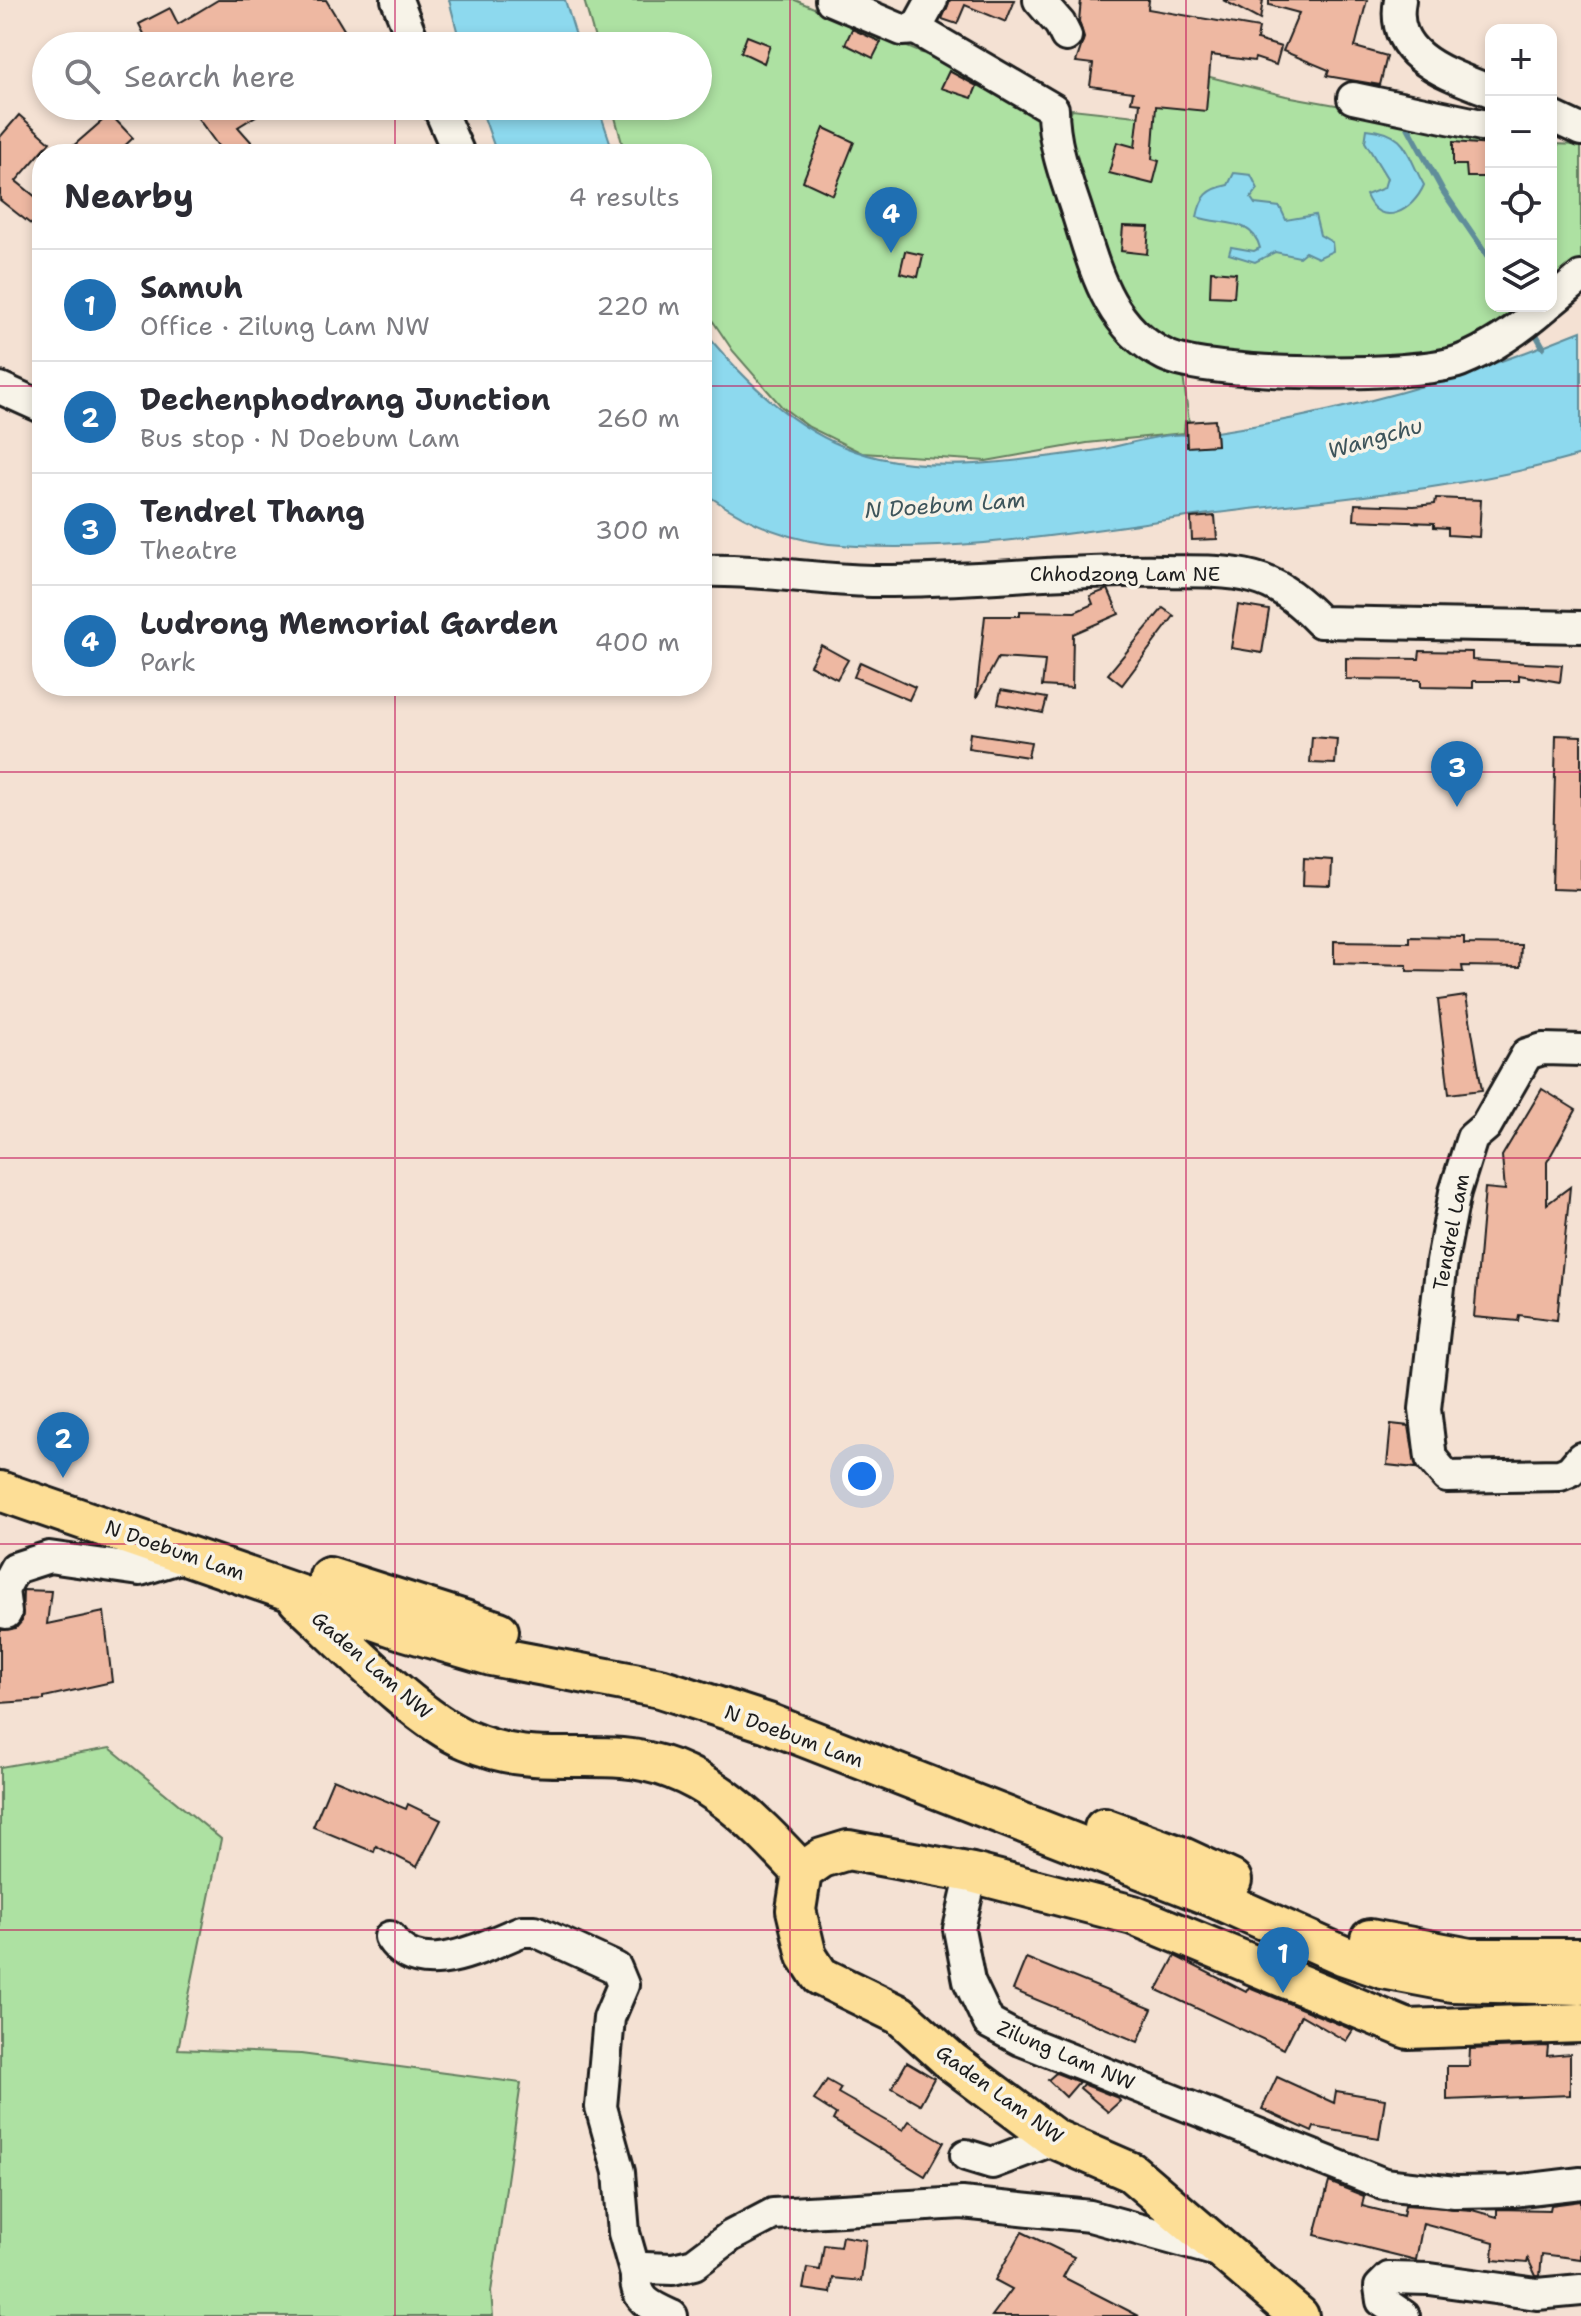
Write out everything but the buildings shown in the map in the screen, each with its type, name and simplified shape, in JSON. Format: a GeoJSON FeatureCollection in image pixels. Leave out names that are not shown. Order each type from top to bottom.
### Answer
{"type":"FeatureCollection","features":[{"type":"Feature","properties":{"kind":"main road","name":"N Doebum Lam"},"geometry":{"type":"LineString","coordinates":[[0,1469],[492,1630],[639,1660],[734,1686],[932,1766],[1178,1855],[1341,1930],[1392,1945],[1470,1958],[1581,1958]]}},
{"type":"Feature","properties":{"kind":"main road","name":"N Doebum Lam"},"geometry":{"type":"LineString","coordinates":[[9,1497],[491,1656],[660,1688],[768,1723],[1210,1896],[1342,1955],[1383,1969],[1452,1982],[1581,1985]]}},
{"type":"Feature","properties":{"kind":"main road","name":"Gaden Lam NW"},"geometry":{"type":"LineString","coordinates":[[286,1589],[413,1704],[464,1739],[519,1758],[624,1758],[676,1768],[727,1797],[802,1872],[796,1910],[807,1956],[820,1976],[900,2015],[952,2062],[1055,2139],[1131,2172],[1223,2252],[1301,2312]]}},
{"type":"Feature","properties":{"kind":"main road"},"geometry":{"type":"LineString","coordinates":[[802,1872],[822,1858],[848,1850],[972,1873],[1133,1915],[1408,2029],[1581,2023]]}},
{"type":"Feature","properties":{"kind":"street"},"geometry":{"type":"LineString","coordinates":[[397,0],[410,32]]}},
{"type":"Feature","properties":{"kind":"street"},"geometry":{"type":"LineString","coordinates":[[831,0],[902,30],[916,29],[1053,114],[1062,170],[1094,272],[1128,326],[1164,355],[1189,362],[1276,372],[1413,368],[1457,362],[1509,337],[1539,312]]}},
{"type":"Feature","properties":{"kind":"street"},"geometry":{"type":"LineString","coordinates":[[916,29],[932,0]]}},
{"type":"Feature","properties":{"kind":"street"},"geometry":{"type":"LineString","coordinates":[[1039,0],[1060,24],[1066,36]]}},
{"type":"Feature","properties":{"kind":"street"},"geometry":{"type":"LineString","coordinates":[[1400,0],[1400,32],[1415,54],[1437,69],[1485,89]]}},
{"type":"Feature","properties":{"kind":"street"},"geometry":{"type":"LineString","coordinates":[[1353,98],[1485,126]]}},
{"type":"Feature","properties":{"kind":"street"},"geometry":{"type":"LineString","coordinates":[[1557,119],[1581,132]]}},
{"type":"Feature","properties":{"kind":"street"},"geometry":{"type":"LineString","coordinates":[[444,120],[455,144]]}},
{"type":"Feature","properties":{"kind":"street"},"geometry":{"type":"LineString","coordinates":[[1557,136],[1581,132]]}},
{"type":"Feature","properties":{"kind":"street"},"geometry":{"type":"LineString","coordinates":[[1557,297],[1581,277]]}},
{"type":"Feature","properties":{"kind":"street"},"geometry":{"type":"LineString","coordinates":[[0,388],[32,402]]}},
{"type":"Feature","properties":{"kind":"street"},"geometry":{"type":"LineString","coordinates":[[712,554],[747,570]]}},
{"type":"Feature","properties":{"kind":"street","name":"Chhodzong Lam NE"},"geometry":{"type":"LineString","coordinates":[[712,571],[747,570],[872,581],[1111,570],[1237,574],[1276,586],[1306,607],[1320,622],[1581,627]]}},
{"type":"Feature","properties":{"kind":"street","name":"Tendrel Lam"},"geometry":{"type":"LineString","coordinates":[[1581,1050],[1543,1049],[1527,1054],[1486,1126],[1472,1138],[1455,1192],[1442,1261],[1425,1409],[1431,1458],[1447,1477],[1560,1475],[1570,1471],[1581,1458]]}},
{"type":"Feature","properties":{"kind":"street"},"geometry":{"type":"LineString","coordinates":[[6,1613],[3,1590],[15,1568],[49,1557],[140,1570],[189,1555]]}},
{"type":"Feature","properties":{"kind":"street","name":"Zilung Lam NW"},"geometry":{"type":"LineString","coordinates":[[972,1873],[959,1929],[969,1981],[989,2023],[1021,2040],[1384,2184],[1470,2192],[1513,2191],[1581,2183]]}},
{"type":"Feature","properties":{"kind":"street"},"geometry":{"type":"LineString","coordinates":[[390,1937],[399,1951],[416,1959],[440,1959],[522,1931],[535,1931],[616,1968],[623,1985],[609,2018],[601,2107],[619,2172],[624,2233],[636,2275],[636,2289],[640,2299],[672,2316]]}},
{"type":"Feature","properties":{"kind":"street"},"geometry":{"type":"LineString","coordinates":[[966,2155],[992,2163],[1055,2139]]}},
{"type":"Feature","properties":{"kind":"street"},"geometry":{"type":"LineString","coordinates":[[636,2275],[644,2268],[673,2269],[694,2264],[731,2236],[773,2214],[962,2203],[1090,2216],[1223,2252]]}},
{"type":"Feature","properties":{"kind":"street"},"geometry":{"type":"LineString","coordinates":[[1404,2316],[1382,2301],[1380,2287],[1389,2278],[1430,2279],[1537,2294],[1581,2290]]}},
{"type":"Feature","properties":{"kind":"green space"},"geometry":{"type":"Polygon","coordinates":[[[584,0],[795,0],[972,74],[1049,112],[1087,283],[1183,375],[1189,421],[1185,421],[1184,433],[1087,443],[986,461],[862,453],[809,427],[782,407],[733,351],[712,320],[712,144],[622,144],[616,120],[712,120],[712,32],[593,32],[584,0]]]}},
{"type":"Feature","properties":{"kind":"green space"},"geometry":{"type":"Polygon","coordinates":[[[1158,64],[1286,96],[1485,132],[1485,312],[1525,312],[1455,356],[1279,364],[1175,350],[1125,312],[1064,128],[1072,109],[1145,117],[1158,64]]]}},
{"type":"Feature","properties":{"kind":"green space"},"geometry":{"type":"Polygon","coordinates":[[[1557,144],[1581,145],[1581,269],[1557,287],[1557,144]]]}},
{"type":"Feature","properties":{"kind":"green space"},"geometry":{"type":"Polygon","coordinates":[[[110,1748],[221,1839],[178,2049],[301,2054],[521,2083],[491,2292],[493,2316],[0,2316],[0,1767],[110,1748]]]}},
{"type":"Feature","properties":{"kind":"water"},"geometry":{"type":"Polygon","coordinates":[[[449,0],[565,0],[575,32],[457,32],[449,0]]]}},
{"type":"Feature","properties":{"kind":"water"},"geometry":{"type":"Polygon","coordinates":[[[485,120],[603,120],[611,144],[493,144],[485,120]]]}},
{"type":"Feature","properties":{"kind":"water"},"geometry":{"type":"Polygon","coordinates":[[[1367,129],[1381,131],[1399,140],[1424,185],[1405,209],[1396,213],[1379,212],[1366,195],[1384,188],[1387,178],[1365,142],[1367,129]]]}},
{"type":"Feature","properties":{"kind":"water"},"geometry":{"type":"Polygon","coordinates":[[[1234,173],[1251,175],[1258,189],[1251,198],[1255,204],[1280,207],[1286,220],[1315,215],[1320,235],[1332,242],[1333,251],[1318,258],[1305,252],[1299,257],[1275,252],[1255,262],[1229,254],[1231,247],[1254,251],[1260,248],[1256,238],[1243,227],[1197,217],[1206,195],[1228,185],[1234,173]]]}},
{"type":"Feature","properties":{"kind":"water","name":"Wangchu"},"geometry":{"type":"Polygon","coordinates":[[[1581,331],[1581,455],[1489,477],[1020,540],[924,547],[829,544],[794,538],[731,510],[712,498],[712,340],[748,380],[792,417],[835,443],[878,458],[925,464],[976,464],[1098,450],[1179,435],[1195,436],[1217,444],[1216,432],[1309,415],[1402,392],[1492,364],[1581,331]]]}},
{"type":"Feature","properties":{"kind":"waterway"},"geometry":{"type":"LineString","coordinates":[[1403,118],[1443,191],[1485,252]]}},
{"type":"Feature","properties":{"kind":"waterway"},"geometry":{"type":"LineString","coordinates":[[1532,327],[1543,347]]}},
{"type":"Feature","properties":{"kind":"place","name":"Ludrong Memorial Garden"},"geometry":{"type":"Point","coordinates":[891,253]}},
{"type":"Feature","properties":{"kind":"place","name":"Tendrel Thang"},"geometry":{"type":"Point","coordinates":[1457,807]}},
{"type":"Feature","properties":{"kind":"place","name":"Dechenphodrang Junction"},"geometry":{"type":"Point","coordinates":[63,1478]}},
{"type":"Feature","properties":{"kind":"place","name":"Samuh"},"geometry":{"type":"Point","coordinates":[1283,1993]}}]}
